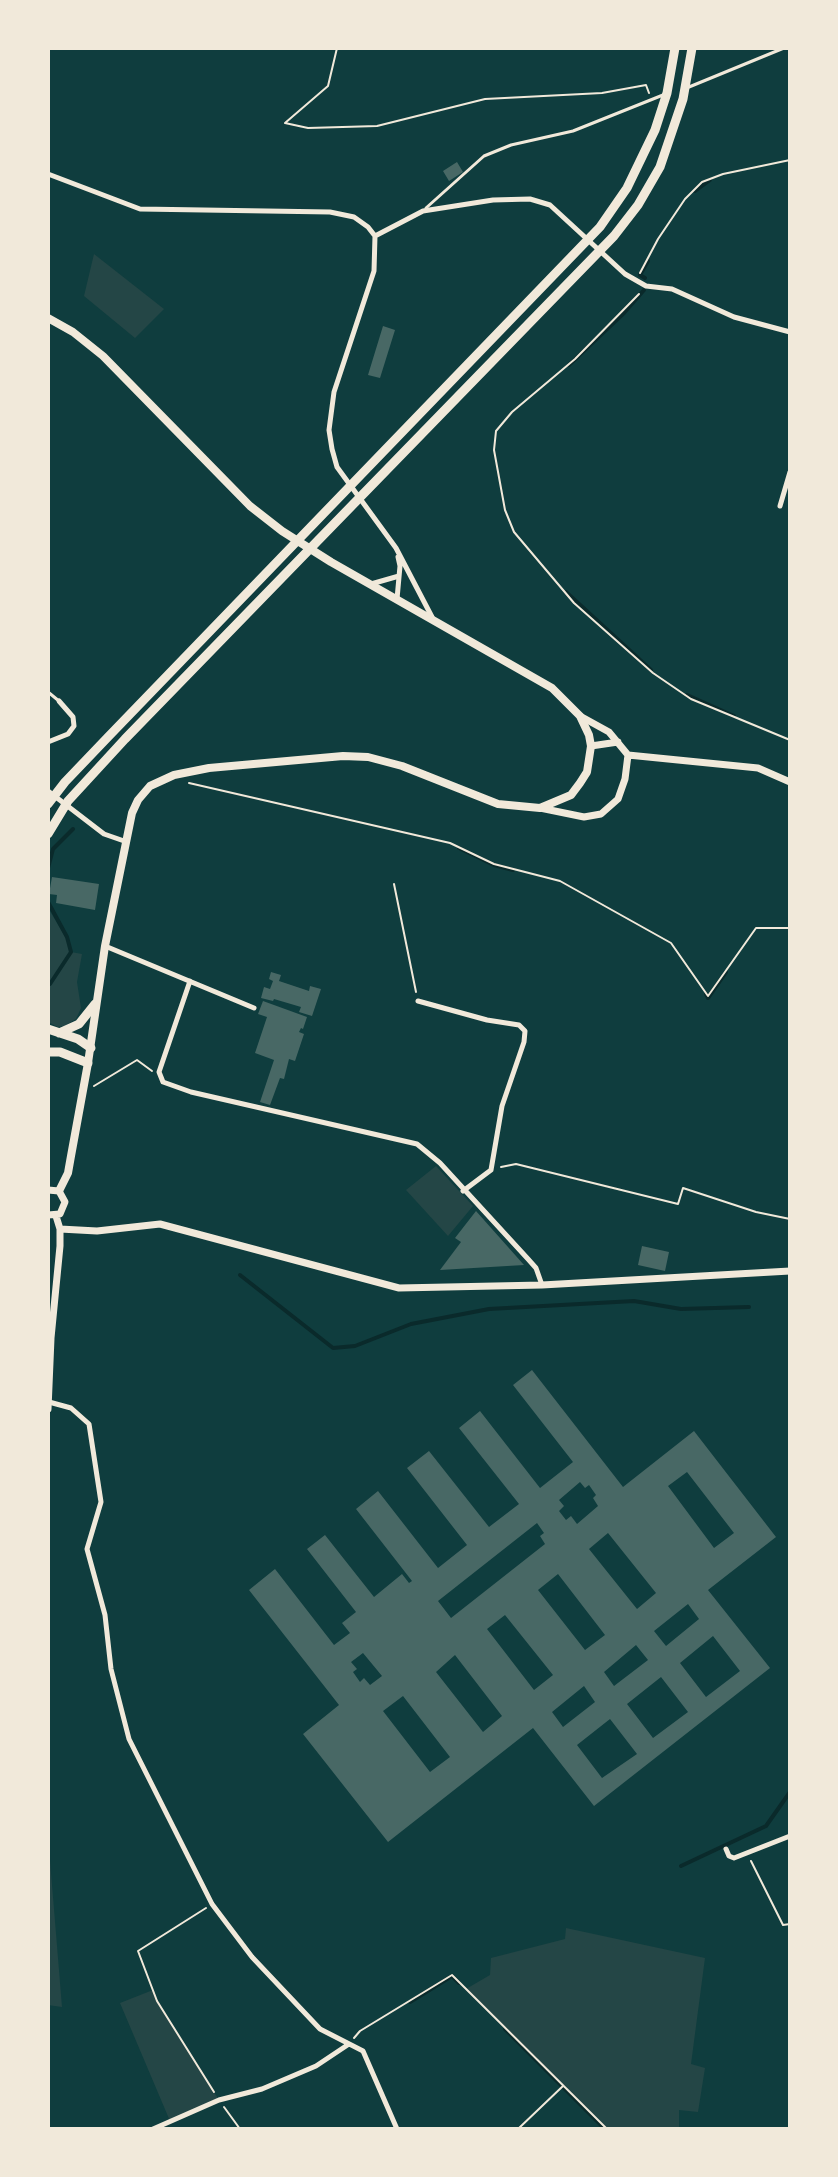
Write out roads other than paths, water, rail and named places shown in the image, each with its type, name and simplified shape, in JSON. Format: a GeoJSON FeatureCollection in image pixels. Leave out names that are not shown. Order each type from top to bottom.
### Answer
{"type":"FeatureCollection","features":[{"type":"Feature","properties":{"kind":"highway"},"geometry":{"type":"LineString","coordinates":[[48,804],[65,782],[600,227],[642,160],[667,93],[675,48]]}},
{"type":"Feature","properties":{"kind":"highway"},"geometry":{"type":"LineString","coordinates":[[48,834],[68,801],[125,739],[614,236],[638,205],[660,167],[683,99],[692,48]]}},
{"type":"Feature","properties":{"kind":"highway"},"geometry":{"type":"LineString","coordinates":[[59,1033],[79,1024],[95,1004]]}},
{"type":"Feature","properties":{"kind":"highway"},"geometry":{"type":"LineString","coordinates":[[48,1029],[78,1039],[91,1048]]}},
{"type":"Feature","properties":{"kind":"highway"},"geometry":{"type":"LineString","coordinates":[[48,1052],[60,1052],[88,1063]]}},
{"type":"Feature","properties":{"kind":"main road"},"geometry":{"type":"LineString","coordinates":[[48,318],[73,332],[103,356],[250,506],[282,531],[552,688],[580,716],[589,735],[591,750],[587,772],[580,783],[562,800],[540,808],[513,808],[498,804],[402,766],[368,757],[249,763],[174,775],[150,786],[132,813],[105,946],[91,1048],[68,1173],[59,1191]]}},
{"type":"Feature","properties":{"kind":"street"},"geometry":{"type":"LineString","coordinates":[[48,174],[140,209],[330,212],[354,217],[368,227],[375,236],[374,271],[334,392],[329,430],[337,467],[396,548],[432,619]]}},
{"type":"Feature","properties":{"kind":"street"},"geometry":{"type":"LineString","coordinates":[[375,236],[423,211],[493,200],[530,199],[550,205],[625,274],[646,286],[672,289],[734,317],[790,332]]}},
{"type":"Feature","properties":{"kind":"street"},"geometry":{"type":"LineString","coordinates":[[780,506],[790,472]]}},
{"type":"Feature","properties":{"kind":"street"},"geometry":{"type":"LineString","coordinates":[[396,548],[400,575],[397,599]]}},
{"type":"Feature","properties":{"kind":"street"},"geometry":{"type":"LineString","coordinates":[[371,584],[400,575]]}},
{"type":"Feature","properties":{"kind":"street"},"geometry":{"type":"LineString","coordinates":[[48,742],[68,734],[74,726],[73,717],[59,701]]}},
{"type":"Feature","properties":{"kind":"street"},"geometry":{"type":"LineString","coordinates":[[540,808],[584,817],[601,814],[618,799],[628,755],[609,732],[580,716]]}},
{"type":"Feature","properties":{"kind":"street"},"geometry":{"type":"LineString","coordinates":[[591,750],[618,742]]}},
{"type":"Feature","properties":{"kind":"street"},"geometry":{"type":"LineString","coordinates":[[628,755],[758,768],[790,782]]}},
{"type":"Feature","properties":{"kind":"street"},"geometry":{"type":"LineString","coordinates":[[48,791],[104,834],[127,842]]}},
{"type":"Feature","properties":{"kind":"street"},"geometry":{"type":"LineString","coordinates":[[105,946],[254,1008]]}},
{"type":"Feature","properties":{"kind":"street"},"geometry":{"type":"LineString","coordinates":[[190,981],[159,1072],[163,1082],[191,1092],[417,1144],[440,1163],[536,1268],[542,1285]]}},
{"type":"Feature","properties":{"kind":"street"},"geometry":{"type":"LineString","coordinates":[[418,1001],[487,1020],[519,1025],[525,1031],[502,1106],[491,1170],[463,1191]]}},
{"type":"Feature","properties":{"kind":"street"},"geometry":{"type":"LineString","coordinates":[[48,1190],[59,1191],[65,1202],[63,1211],[52,1216],[60,1229],[49,1406],[71,1408],[89,1424],[101,1502],[87,1549],[105,1615],[114,1683],[129,1739],[212,1904],[252,1957],[320,2029],[363,2051],[397,2129]]}},
{"type":"Feature","properties":{"kind":"street"},"geometry":{"type":"LineString","coordinates":[[60,1229],[97,1231],[160,1224],[399,1288],[542,1285],[790,1271]]}},
{"type":"Feature","properties":{"kind":"street"},"geometry":{"type":"LineString","coordinates":[[726,1849],[729,1856],[734,1858],[790,1836]]}},
{"type":"Feature","properties":{"kind":"street"},"geometry":{"type":"LineString","coordinates":[[153,2129],[219,2100],[262,2089],[302,2072],[350,2044]]}},
{"type":"Feature","properties":{"kind":"lane"},"geometry":{"type":"LineString","coordinates":[[423,211],[484,156],[511,145],[573,131],[784,48]]}},
{"type":"Feature","properties":{"kind":"lane"},"geometry":{"type":"LineString","coordinates":[[48,692],[59,701]]}},
{"type":"Feature","properties":{"kind":"waterway"},"geometry":{"type":"LineString","coordinates":[[695,191],[710,180]]}},
{"type":"Feature","properties":{"kind":"waterway"},"geometry":{"type":"LineString","coordinates":[[645,278],[640,275],[648,261]]}},
{"type":"Feature","properties":{"kind":"waterway"},"geometry":{"type":"LineString","coordinates":[[569,365],[644,290]]}},
{"type":"Feature","properties":{"kind":"waterway"},"geometry":{"type":"LineString","coordinates":[[566,592],[651,670]]}},
{"type":"Feature","properties":{"kind":"waterway"},"geometry":{"type":"LineString","coordinates":[[687,695],[734,716]]}},
{"type":"Feature","properties":{"kind":"waterway"},"geometry":{"type":"LineString","coordinates":[[48,868],[53,849],[73,829]]}},
{"type":"Feature","properties":{"kind":"waterway"},"geometry":{"type":"LineString","coordinates":[[459,848],[494,865],[513,870]]}},
{"type":"Feature","properties":{"kind":"waterway"},"geometry":{"type":"LineString","coordinates":[[48,902],[67,937],[71,952],[50,984]]}},
{"type":"Feature","properties":{"kind":"waterway"},"geometry":{"type":"LineString","coordinates":[[706,994],[708,998],[726,972]]}},
{"type":"Feature","properties":{"kind":"waterway"},"geometry":{"type":"LineString","coordinates":[[240,1275],[333,1348],[355,1346],[411,1324],[489,1309],[634,1301],[681,1309],[749,1307]]}},
{"type":"Feature","properties":{"kind":"waterway"},"geometry":{"type":"LineString","coordinates":[[681,1866],[766,1826],[790,1792]]}},
{"type":"Feature","properties":{"kind":"waterway"},"geometry":{"type":"LineString","coordinates":[[410,2002],[452,1976],[459,1983]]}},
{"type":"Feature","properties":{"kind":"waterway"},"geometry":{"type":"LineString","coordinates":[[505,2029],[605,2129]]}}]}
